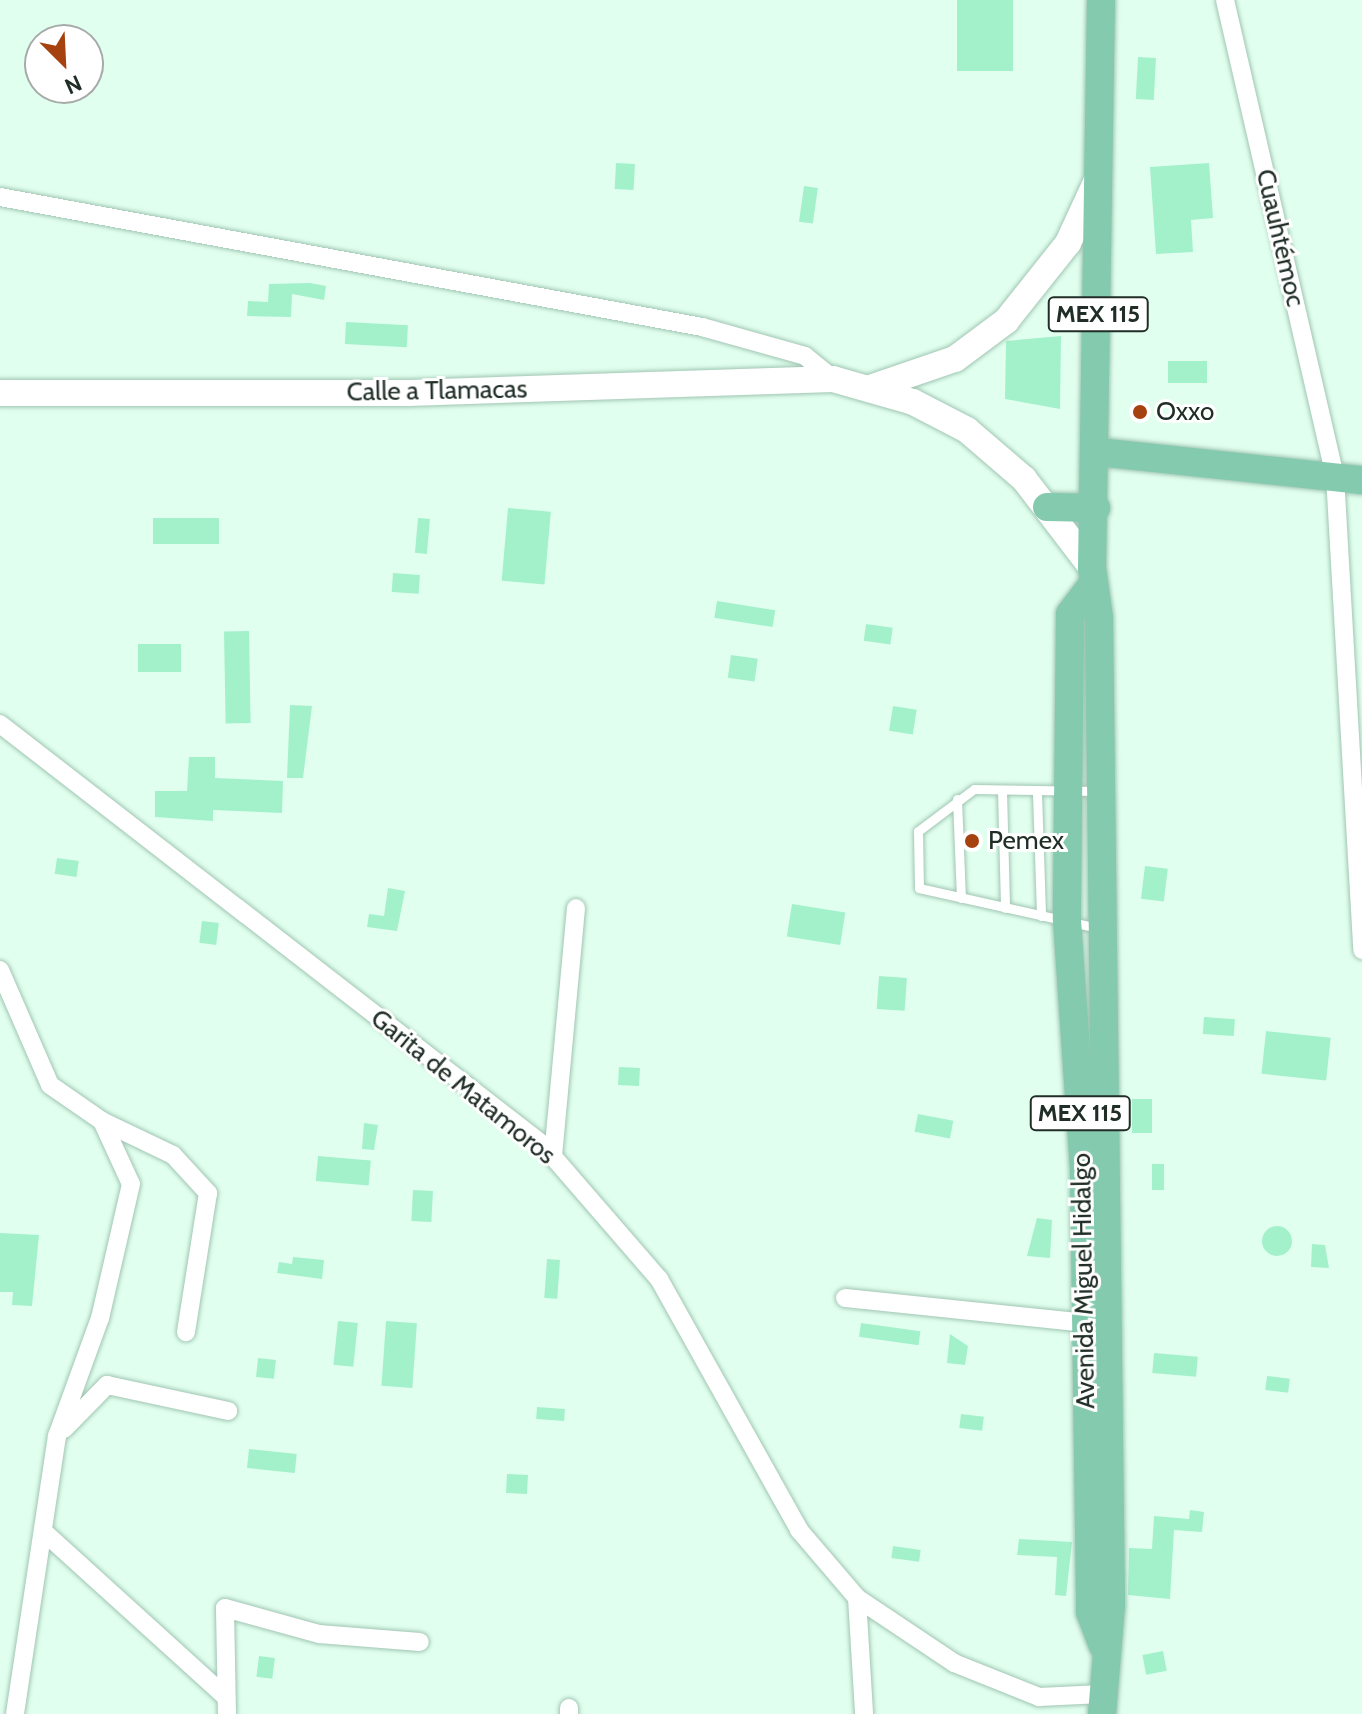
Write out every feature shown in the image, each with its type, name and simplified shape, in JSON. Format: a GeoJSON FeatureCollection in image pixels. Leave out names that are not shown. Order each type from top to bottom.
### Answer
{"type":"FeatureCollection","features":[{"type":"Feature","properties":{"kind":"main road","name":"MEX 115"},"geometry":{"type":"LineString","coordinates":[[1098,452],[1101,0]]}},
{"type":"Feature","properties":{"kind":"main road","name":"MEX 115"},"geometry":{"type":"LineString","coordinates":[[873,387],[955,359],[1006,321],[1068,243],[1099,176]]}},
{"type":"Feature","properties":{"kind":"main road","name":"Calle a Tlamacas"},"geometry":{"type":"LineString","coordinates":[[0,393],[409,393],[833,379],[873,387]]}},
{"type":"Feature","properties":{"kind":"main road","name":"MEX 115"},"geometry":{"type":"LineString","coordinates":[[873,387],[967,430],[1047,507],[1092,577]]}},
{"type":"Feature","properties":{"kind":"main road"},"geometry":{"type":"LineString","coordinates":[[1098,452],[1349,478]]}},
{"type":"Feature","properties":{"kind":"main road","name":"Avenida Miguel Hidalgo"},"geometry":{"type":"LineString","coordinates":[[1096,1366],[1085,1323],[1093,1169],[1098,928],[1099,618],[1092,577],[1098,452]]}},
{"type":"Feature","properties":{"kind":"main road"},"geometry":{"type":"LineString","coordinates":[[1047,507],[1096,508]]}},
{"type":"Feature","properties":{"kind":"main road","name":"Avenida Miguel Hidalgo"},"geometry":{"type":"LineString","coordinates":[[1092,577],[1070,614],[1066,790],[1054,918],[1093,1169],[1096,1366],[1090,1612],[1103,1646],[1102,1704]]}},
{"type":"Feature","properties":{"kind":"street","name":"Cuauhtémoc"},"geometry":{"type":"LineString","coordinates":[[1225,0],[1349,478],[1362,950]]}},
{"type":"Feature","properties":{"kind":"street"},"geometry":{"type":"LineString","coordinates":[[0,197],[702,327],[805,356],[833,379]]}},
{"type":"Feature","properties":{"kind":"street","name":"Garita de Matamoros"},"geometry":{"type":"LineString","coordinates":[[0,724],[553,1156],[659,1279],[799,1530],[857,1598],[954,1663],[1039,1697],[1102,1704]]}},
{"type":"Feature","properties":{"kind":"street"},"geometry":{"type":"LineString","coordinates":[[553,1156],[576,908]]}},
{"type":"Feature","properties":{"kind":"street"},"geometry":{"type":"LineString","coordinates":[[0,970],[50,1085],[106,1128],[173,1155],[208,1193],[186,1332]]}},
{"type":"Feature","properties":{"kind":"street"},"geometry":{"type":"LineString","coordinates":[[15,1714],[45,1533],[57,1436],[100,1318],[131,1184],[125,1161],[106,1128]]}},
{"type":"Feature","properties":{"kind":"street"},"geometry":{"type":"LineString","coordinates":[[845,1298],[1085,1323]]}},
{"type":"Feature","properties":{"kind":"street"},"geometry":{"type":"LineString","coordinates":[[57,1436],[107,1385],[151,1391],[228,1411]]}},
{"type":"Feature","properties":{"kind":"street"},"geometry":{"type":"LineString","coordinates":[[45,1533],[227,1705]]}},
{"type":"Feature","properties":{"kind":"street"},"geometry":{"type":"LineString","coordinates":[[857,1598],[864,1709]]}},
{"type":"Feature","properties":{"kind":"street"},"geometry":{"type":"LineString","coordinates":[[227,1705],[225,1608],[319,1634],[420,1642]]}},
{"type":"Feature","properties":{"kind":"lane"},"geometry":{"type":"LineString","coordinates":[[1097,791],[1037,793],[974,789],[918,831],[919,888],[1098,928]]}},
{"type":"Feature","properties":{"kind":"lane"},"geometry":{"type":"LineString","coordinates":[[1002,791],[1005,908]]}},
{"type":"Feature","properties":{"kind":"lane"},"geometry":{"type":"LineString","coordinates":[[1037,793],[1054,918]]}},
{"type":"Feature","properties":{"kind":"lane"},"geometry":{"type":"LineString","coordinates":[[957,799],[961,898]]}},
{"type":"Feature","properties":{"kind":"building"},"geometry":{"type":"Polygon","coordinates":[[[957,0],[1013,0],[1013,71],[957,71],[957,0]]]}},
{"type":"Feature","properties":{"kind":"building"},"geometry":{"type":"Polygon","coordinates":[[[1138,57],[1156,58],[1154,100],[1136,99],[1138,57]]]}},
{"type":"Feature","properties":{"kind":"building"},"geometry":{"type":"Polygon","coordinates":[[[616,163],[635,164],[634,190],[615,189],[616,163]]]}},
{"type":"Feature","properties":{"kind":"building"},"geometry":{"type":"Polygon","coordinates":[[[1209,163],[1213,218],[1191,220],[1193,252],[1156,254],[1150,167],[1209,163]]]}},
{"type":"Feature","properties":{"kind":"building"},"geometry":{"type":"Polygon","coordinates":[[[804,186],[818,188],[813,224],[799,222],[804,186]]]}},
{"type":"Feature","properties":{"kind":"building"},"geometry":{"type":"Polygon","coordinates":[[[310,283],[326,286],[324,300],[292,294],[291,317],[247,316],[248,301],[268,302],[269,284],[310,283]]]}},
{"type":"Feature","properties":{"kind":"building"},"geometry":{"type":"Polygon","coordinates":[[[346,322],[408,325],[407,347],[345,344],[346,322]]]}},
{"type":"Feature","properties":{"kind":"building"},"geometry":{"type":"Polygon","coordinates":[[[1061,336],[1060,409],[1005,399],[1006,341],[1061,336]]]}},
{"type":"Feature","properties":{"kind":"building"},"geometry":{"type":"Polygon","coordinates":[[[1168,361],[1207,361],[1207,383],[1168,383],[1168,361]]]}},
{"type":"Feature","properties":{"kind":"building"},"geometry":{"type":"Polygon","coordinates":[[[508,508],[551,512],[544,584],[502,581],[508,508]]]}},
{"type":"Feature","properties":{"kind":"building"},"geometry":{"type":"Polygon","coordinates":[[[153,518],[219,518],[219,544],[153,544],[153,518]]]}},
{"type":"Feature","properties":{"kind":"building"},"geometry":{"type":"Polygon","coordinates":[[[418,518],[430,519],[427,554],[415,553],[418,518]]]}},
{"type":"Feature","properties":{"kind":"building"},"geometry":{"type":"Polygon","coordinates":[[[393,573],[420,575],[419,594],[392,592],[393,573]]]}},
{"type":"Feature","properties":{"kind":"building"},"geometry":{"type":"Polygon","coordinates":[[[717,601],[775,610],[773,627],[714,618],[717,601]]]}},
{"type":"Feature","properties":{"kind":"building"},"geometry":{"type":"Polygon","coordinates":[[[866,624],[893,628],[890,645],[864,641],[866,624]]]}},
{"type":"Feature","properties":{"kind":"building"},"geometry":{"type":"Polygon","coordinates":[[[224,631],[249,631],[251,723],[226,723],[224,631]]]}},
{"type":"Feature","properties":{"kind":"building"},"geometry":{"type":"Polygon","coordinates":[[[138,644],[181,644],[181,672],[138,672],[138,644]]]}},
{"type":"Feature","properties":{"kind":"building"},"geometry":{"type":"Polygon","coordinates":[[[731,655],[758,659],[755,682],[728,678],[731,655]]]}},
{"type":"Feature","properties":{"kind":"building"},"geometry":{"type":"Polygon","coordinates":[[[290,705],[312,706],[303,778],[287,778],[290,705]]]}},
{"type":"Feature","properties":{"kind":"building"},"geometry":{"type":"Polygon","coordinates":[[[893,706],[917,710],[913,734],[889,731],[893,706]]]}},
{"type":"Feature","properties":{"kind":"building"},"geometry":{"type":"Polygon","coordinates":[[[189,757],[215,757],[215,778],[283,781],[282,813],[213,810],[213,821],[155,817],[155,791],[187,791],[189,757]]]}},
{"type":"Feature","properties":{"kind":"building"},"geometry":{"type":"Polygon","coordinates":[[[57,858],[79,861],[77,877],[55,874],[57,858]]]}},
{"type":"Feature","properties":{"kind":"building"},"geometry":{"type":"Polygon","coordinates":[[[1145,866],[1168,869],[1164,902],[1141,899],[1145,866]]]}},
{"type":"Feature","properties":{"kind":"building"},"geometry":{"type":"Polygon","coordinates":[[[388,888],[405,891],[397,931],[367,927],[369,914],[384,916],[388,888]]]}},
{"type":"Feature","properties":{"kind":"building"},"geometry":{"type":"Polygon","coordinates":[[[792,904],[845,912],[840,945],[787,937],[792,904]]]}},
{"type":"Feature","properties":{"kind":"building"},"geometry":{"type":"Polygon","coordinates":[[[202,921],[219,923],[216,945],[199,943],[202,921]]]}},
{"type":"Feature","properties":{"kind":"building"},"geometry":{"type":"Polygon","coordinates":[[[879,976],[907,978],[905,1011],[877,1009],[879,976]]]}},
{"type":"Feature","properties":{"kind":"building"},"geometry":{"type":"Polygon","coordinates":[[[1204,1017],[1235,1019],[1234,1036],[1203,1034],[1204,1017]]]}},
{"type":"Feature","properties":{"kind":"building"},"geometry":{"type":"Polygon","coordinates":[[[1266,1031],[1331,1038],[1326,1081],[1262,1074],[1266,1031]]]}},
{"type":"Feature","properties":{"kind":"building"},"geometry":{"type":"Polygon","coordinates":[[[619,1067],[640,1068],[639,1086],[618,1085],[619,1067]]]}},
{"type":"Feature","properties":{"kind":"building"},"geometry":{"type":"Polygon","coordinates":[[[1132,1099],[1152,1099],[1152,1133],[1132,1133],[1132,1099]]]}},
{"type":"Feature","properties":{"kind":"building"},"geometry":{"type":"Polygon","coordinates":[[[918,1114],[953,1121],[950,1139],[915,1132],[918,1114]]]}},
{"type":"Feature","properties":{"kind":"building"},"geometry":{"type":"Polygon","coordinates":[[[364,1123],[378,1125],[374,1150],[362,1149],[364,1123]]]}},
{"type":"Feature","properties":{"kind":"building"},"geometry":{"type":"Polygon","coordinates":[[[318,1156],[371,1161],[369,1186],[316,1181],[318,1156]]]}},
{"type":"Feature","properties":{"kind":"building"},"geometry":{"type":"Polygon","coordinates":[[[1152,1164],[1164,1164],[1164,1190],[1152,1190],[1152,1164]]]}},
{"type":"Feature","properties":{"kind":"building"},"geometry":{"type":"Polygon","coordinates":[[[413,1190],[433,1191],[431,1222],[411,1221],[413,1190]]]}},
{"type":"Feature","properties":{"kind":"building"},"geometry":{"type":"Polygon","coordinates":[[[1037,1218],[1052,1220],[1050,1258],[1027,1256],[1037,1218]]]}},
{"type":"Feature","properties":{"kind":"building"},"geometry":{"type":"Polygon","coordinates":[[[1277,1226],[1283,1227],[1291,1235],[1291,1247],[1283,1255],[1277,1256],[1271,1255],[1263,1247],[1262,1241],[1263,1235],[1271,1227],[1277,1226]]]}},
{"type":"Feature","properties":{"kind":"building"},"geometry":{"type":"Polygon","coordinates":[[[0,1233],[39,1235],[32,1306],[12,1305],[13,1292],[0,1292],[0,1233]]]}},
{"type":"Feature","properties":{"kind":"building"},"geometry":{"type":"Polygon","coordinates":[[[1312,1244],[1325,1245],[1329,1268],[1311,1267],[1312,1244]]]}},
{"type":"Feature","properties":{"kind":"building"},"geometry":{"type":"Polygon","coordinates":[[[293,1257],[324,1260],[322,1279],[277,1273],[279,1262],[292,1264],[293,1257]]]}},
{"type":"Feature","properties":{"kind":"building"},"geometry":{"type":"Polygon","coordinates":[[[547,1259],[560,1260],[557,1299],[544,1298],[547,1259]]]}},
{"type":"Feature","properties":{"kind":"building"},"geometry":{"type":"Polygon","coordinates":[[[338,1321],[358,1323],[353,1367],[333,1365],[338,1321]]]}},
{"type":"Feature","properties":{"kind":"building"},"geometry":{"type":"Polygon","coordinates":[[[386,1321],[417,1323],[412,1388],[381,1386],[386,1321]]]}},
{"type":"Feature","properties":{"kind":"building"},"geometry":{"type":"Polygon","coordinates":[[[861,1323],[920,1331],[918,1345],[859,1337],[861,1323]]]}},
{"type":"Feature","properties":{"kind":"building"},"geometry":{"type":"Polygon","coordinates":[[[950,1334],[968,1346],[965,1365],[947,1363],[950,1334]]]}},
{"type":"Feature","properties":{"kind":"building"},"geometry":{"type":"Polygon","coordinates":[[[1154,1353],[1198,1357],[1196,1377],[1152,1373],[1154,1353]]]}},
{"type":"Feature","properties":{"kind":"building"},"geometry":{"type":"Polygon","coordinates":[[[258,1358],[276,1360],[274,1379],[256,1377],[258,1358]]]}},
{"type":"Feature","properties":{"kind":"building"},"geometry":{"type":"Polygon","coordinates":[[[1267,1376],[1290,1379],[1288,1393],[1265,1390],[1267,1376]]]}},
{"type":"Feature","properties":{"kind":"building"},"geometry":{"type":"Polygon","coordinates":[[[537,1407],[565,1409],[564,1421],[536,1419],[537,1407]]]}},
{"type":"Feature","properties":{"kind":"building"},"geometry":{"type":"Polygon","coordinates":[[[961,1414],[984,1417],[982,1431],[959,1428],[961,1414]]]}},
{"type":"Feature","properties":{"kind":"building"},"geometry":{"type":"Polygon","coordinates":[[[249,1449],[297,1454],[295,1473],[247,1468],[249,1449]]]}},
{"type":"Feature","properties":{"kind":"building"},"geometry":{"type":"Polygon","coordinates":[[[507,1474],[528,1475],[527,1494],[506,1493],[507,1474]]]}},
{"type":"Feature","properties":{"kind":"building"},"geometry":{"type":"Polygon","coordinates":[[[1190,1510],[1204,1512],[1202,1532],[1174,1530],[1170,1599],[1128,1595],[1129,1548],[1152,1549],[1154,1516],[1189,1519],[1190,1510]]]}},
{"type":"Feature","properties":{"kind":"building"},"geometry":{"type":"Polygon","coordinates":[[[1019,1539],[1072,1542],[1066,1596],[1055,1595],[1057,1557],[1017,1555],[1019,1539]]]}},
{"type":"Feature","properties":{"kind":"building"},"geometry":{"type":"Polygon","coordinates":[[[893,1546],[921,1550],[919,1562],[891,1558],[893,1546]]]}},
{"type":"Feature","properties":{"kind":"building"},"geometry":{"type":"Polygon","coordinates":[[[1163,1651],[1167,1671],[1146,1675],[1142,1655],[1163,1651]]]}},
{"type":"Feature","properties":{"kind":"building"},"geometry":{"type":"Polygon","coordinates":[[[259,1656],[275,1658],[272,1679],[256,1677],[259,1656]]]}},
{"type":"Feature","properties":{"kind":"place","name":"Oxxo"},"geometry":{"type":"Point","coordinates":[1140,412]}},
{"type":"Feature","properties":{"kind":"place","name":"Pemex"},"geometry":{"type":"Point","coordinates":[972,841]}}]}
